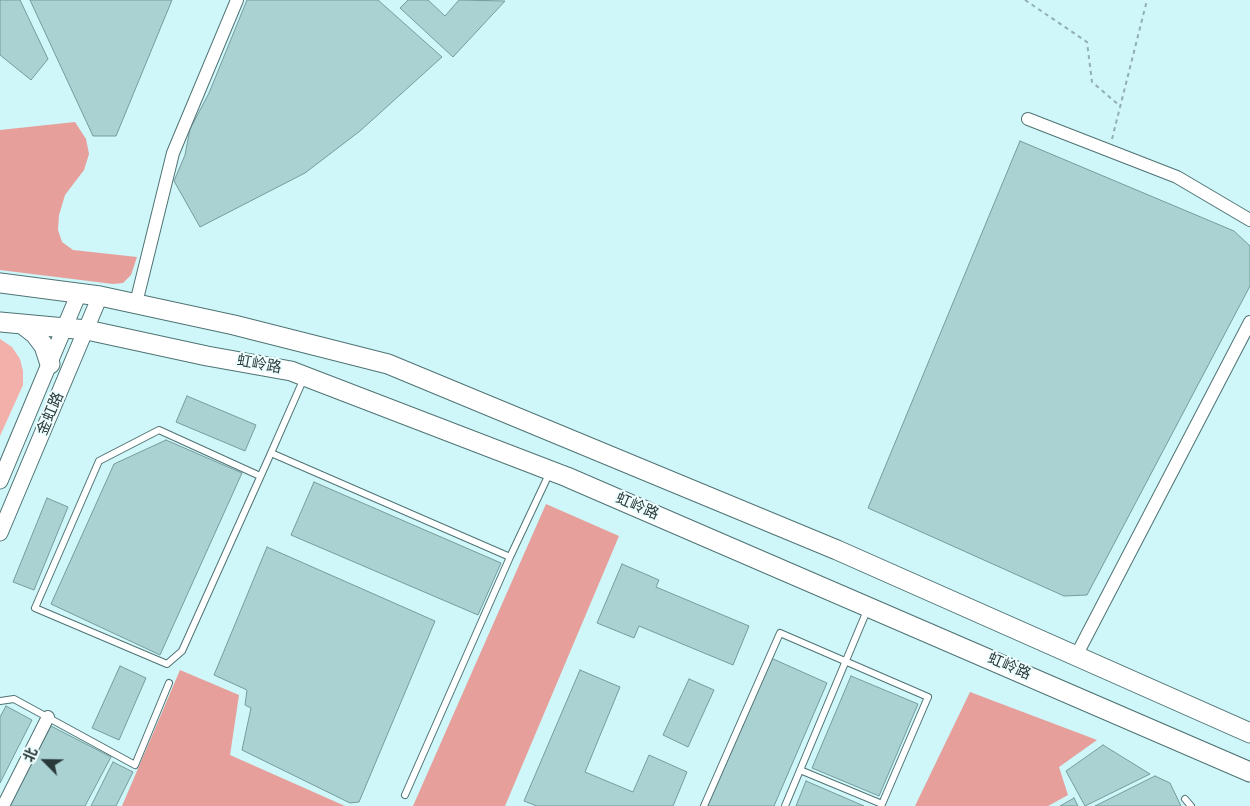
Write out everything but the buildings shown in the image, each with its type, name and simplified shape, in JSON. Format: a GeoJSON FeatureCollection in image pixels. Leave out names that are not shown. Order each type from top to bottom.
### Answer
{"type":"FeatureCollection","features":[{"type":"Feature","properties":{"kind":"main road","name":"虹岭路"},"geometry":{"type":"LineString","coordinates":[[0,283],[100,296],[136,303],[234,325],[388,364],[837,550],[1250,733]]}},
{"type":"Feature","properties":{"kind":"main road","name":"虹岭路"},"geometry":{"type":"LineString","coordinates":[[0,322],[86,330],[208,356],[291,371],[305,376],[551,471],[1250,772]]}},
{"type":"Feature","properties":{"kind":"main road"},"geometry":{"type":"LineString","coordinates":[[22,324],[35,334],[44,346],[50,364]]}},
{"type":"Feature","properties":{"kind":"street"},"geometry":{"type":"LineString","coordinates":[[136,303],[173,154],[237,0]]}},
{"type":"Feature","properties":{"kind":"street"},"geometry":{"type":"LineString","coordinates":[[1028,119],[1177,177],[1250,220]]}},
{"type":"Feature","properties":{"kind":"street","name":"金虹路"},"geometry":{"type":"LineString","coordinates":[[0,481],[79,293]]}},
{"type":"Feature","properties":{"kind":"street","name":"金虹路"},"geometry":{"type":"LineString","coordinates":[[0,532],[100,296]]}},
{"type":"Feature","properties":{"kind":"street"},"geometry":{"type":"LineString","coordinates":[[1076,656],[1250,322]]}},
{"type":"Feature","properties":{"kind":"street"},"geometry":{"type":"LineString","coordinates":[[3,806],[48,717]]}},
{"type":"Feature","properties":{"kind":"lane"},"geometry":{"type":"LineString","coordinates":[[260,476],[159,430],[99,461],[35,608],[167,664],[182,651],[305,376]]}},
{"type":"Feature","properties":{"kind":"lane"},"geometry":{"type":"LineString","coordinates":[[271,452],[510,557]]}},
{"type":"Feature","properties":{"kind":"lane"},"geometry":{"type":"LineString","coordinates":[[405,795],[510,557],[551,471]]}},
{"type":"Feature","properties":{"kind":"lane"},"geometry":{"type":"LineString","coordinates":[[785,806],[868,607]]}},
{"type":"Feature","properties":{"kind":"lane"},"geometry":{"type":"LineString","coordinates":[[704,806],[780,632],[928,697],[881,805],[800,770]]}},
{"type":"Feature","properties":{"kind":"lane"},"geometry":{"type":"LineString","coordinates":[[0,701],[14,698],[135,765],[169,683]]}},
{"type":"Feature","properties":{"kind":"lane"},"geometry":{"type":"LineString","coordinates":[[1184,799],[1191,806]]}},
{"type":"Feature","properties":{"kind":"path"},"geometry":{"type":"LineString","coordinates":[[1025,0],[1087,42],[1092,82],[1120,106]]}},
{"type":"Feature","properties":{"kind":"path"},"geometry":{"type":"LineString","coordinates":[[1109,151],[1147,0]]}},
{"type":"Feature","properties":{"kind":"shaded area"},"geometry":{"type":"Polygon","coordinates":[[[75,122],[86,139],[89,154],[84,170],[65,195],[59,215],[58,230],[62,242],[73,250],[137,257],[131,275],[123,283],[113,284],[0,270],[0,130],[75,122]]]}},
{"type":"Feature","properties":{"kind":"shaded area"},"geometry":{"type":"Polygon","coordinates":[[[0,339],[12,347],[20,359],[23,371],[23,385],[0,436],[0,339]]]}},
{"type":"Feature","properties":{"kind":"shaded area"},"geometry":{"type":"Polygon","coordinates":[[[546,504],[619,536],[505,806],[413,806],[546,504]]]}},
{"type":"Feature","properties":{"kind":"shaded area"},"geometry":{"type":"Polygon","coordinates":[[[180,670],[239,695],[230,755],[345,806],[122,806],[180,670]]]}},
{"type":"Feature","properties":{"kind":"shaded area"},"geometry":{"type":"Polygon","coordinates":[[[970,692],[1097,740],[1059,767],[1068,795],[1048,806],[915,806],[970,692]]]}}]}
